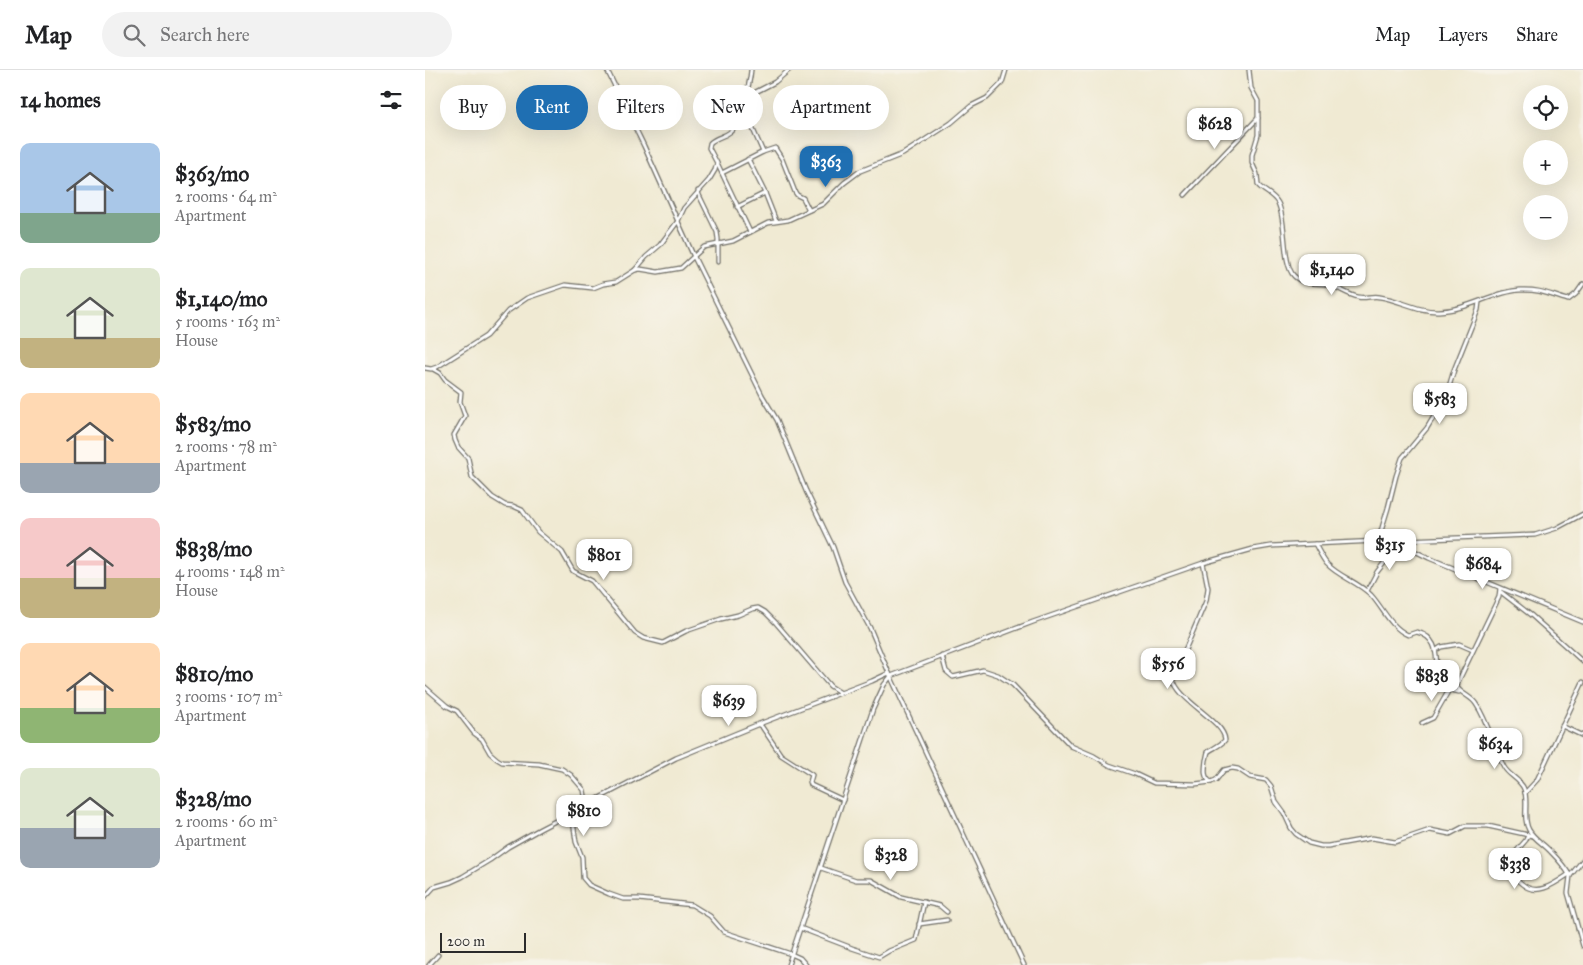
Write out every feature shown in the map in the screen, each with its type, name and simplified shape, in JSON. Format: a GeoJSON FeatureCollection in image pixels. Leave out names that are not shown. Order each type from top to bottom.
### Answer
{"type":"FeatureCollection","features":[{"type":"Feature","properties":{"kind":"street"},"geometry":{"type":"LineString","coordinates":[[607,70],[694,256],[762,395],[777,420],[806,491],[833,547],[845,582],[870,628],[1024,965]]}},
{"type":"Feature","properties":{"kind":"street"},"geometry":{"type":"LineString","coordinates":[[748,85],[751,70]]}},
{"type":"Feature","properties":{"kind":"street"},"geometry":{"type":"LineString","coordinates":[[763,88],[775,82],[789,70]]}},
{"type":"Feature","properties":{"kind":"street"},"geometry":{"type":"LineString","coordinates":[[635,270],[658,272],[678,269],[686,265],[704,247],[728,243],[768,223],[788,220],[823,204],[844,183],[860,171],[903,154],[942,130],[971,106],[981,102],[1002,83],[1006,70]]}},
{"type":"Feature","properties":{"kind":"street"},"geometry":{"type":"LineString","coordinates":[[1249,70],[1251,88],[1258,101],[1259,118],[1258,135],[1252,155],[1252,163],[1257,174],[1259,187],[1275,197],[1281,211],[1289,267],[1294,276],[1307,283],[1314,282],[1331,286],[1357,297],[1381,297],[1429,311],[1448,311],[1498,294],[1520,290],[1548,292],[1568,300],[1576,294],[1583,284]]}},
{"type":"Feature","properties":{"kind":"street"},"geometry":{"type":"LineString","coordinates":[[1185,195],[1259,118]]}},
{"type":"Feature","properties":{"kind":"street"},"geometry":{"type":"LineString","coordinates":[[732,130],[715,139],[710,143],[709,148],[749,232]]}},
{"type":"Feature","properties":{"kind":"street"},"geometry":{"type":"LineString","coordinates":[[753,130],[763,152]]}},
{"type":"Feature","properties":{"kind":"street"},"geometry":{"type":"LineString","coordinates":[[722,173],[763,152],[776,148],[795,192],[803,198],[809,210]]}},
{"type":"Feature","properties":{"kind":"street"},"geometry":{"type":"LineString","coordinates":[[748,159],[765,193],[776,222]]}},
{"type":"Feature","properties":{"kind":"street"},"geometry":{"type":"LineString","coordinates":[[433,369],[486,336],[508,311],[527,298],[565,285],[593,288],[616,282],[635,270],[658,248],[678,221],[684,208],[714,173],[717,163]]}},
{"type":"Feature","properties":{"kind":"street"},"geometry":{"type":"LineString","coordinates":[[699,191],[699,195],[717,232],[719,244],[718,262]]}},
{"type":"Feature","properties":{"kind":"street"},"geometry":{"type":"LineString","coordinates":[[737,207],[765,193]]}},
{"type":"Feature","properties":{"kind":"street"},"geometry":{"type":"LineString","coordinates":[[1378,541],[1402,458],[1427,428],[1448,390],[1478,310],[1479,302]]}},
{"type":"Feature","properties":{"kind":"street"},"geometry":{"type":"LineString","coordinates":[[425,368],[433,369],[440,373],[445,380],[461,392],[460,402],[465,416],[454,435],[458,448],[468,458],[472,477],[492,497],[505,505],[522,510],[538,532],[563,552],[573,571],[592,581],[635,633],[663,643],[675,636],[721,619],[738,615],[754,608],[760,609],[776,623],[832,689],[841,693]]}},
{"type":"Feature","properties":{"kind":"street"},"geometry":{"type":"LineString","coordinates":[[425,897],[434,887],[462,877],[515,843],[676,758],[890,674],[1027,624],[1203,564],[1253,549],[1271,546],[1535,535],[1557,528],[1583,514]]}},
{"type":"Feature","properties":{"kind":"street"},"geometry":{"type":"LineString","coordinates":[[1367,592],[1384,563],[1388,541]]}},
{"type":"Feature","properties":{"kind":"street"},"geometry":{"type":"LineString","coordinates":[[1393,541],[1501,590],[1583,622]]}},
{"type":"Feature","properties":{"kind":"street"},"geometry":{"type":"LineString","coordinates":[[1315,544],[1330,567],[1367,592],[1383,612],[1405,634],[1420,633],[1429,638],[1433,643],[1440,680],[1444,687],[1449,690],[1462,692]]}},
{"type":"Feature","properties":{"kind":"street"},"geometry":{"type":"LineString","coordinates":[[1203,564],[1208,591],[1207,601],[1173,678],[1181,692],[1217,725],[1225,736],[1225,740],[1207,755],[1204,772],[1207,779],[1211,782]]}},
{"type":"Feature","properties":{"kind":"street"},"geometry":{"type":"LineString","coordinates":[[1501,590],[1457,685],[1457,689],[1470,696],[1476,703],[1503,766],[1521,784],[1525,792],[1527,823],[1533,836],[1552,852],[1569,875],[1568,893],[1583,944]]}},
{"type":"Feature","properties":{"kind":"street"},"geometry":{"type":"LineString","coordinates":[[1501,590],[1583,662]]}},
{"type":"Feature","properties":{"kind":"street"},"geometry":{"type":"LineString","coordinates":[[1433,643],[1441,647]]}},
{"type":"Feature","properties":{"kind":"street"},"geometry":{"type":"LineString","coordinates":[[1435,651],[1441,647],[1459,644],[1473,650]]}},
{"type":"Feature","properties":{"kind":"street"},"geometry":{"type":"LineString","coordinates":[[942,656],[946,671],[953,677],[983,670],[993,673],[1007,681],[1071,746],[1109,765],[1157,784],[1211,782],[1217,780],[1224,770],[1232,768],[1239,769],[1250,777],[1266,780],[1270,783],[1276,802],[1291,828],[1304,842],[1321,846],[1372,838],[1393,843],[1425,831],[1436,830],[1448,834],[1465,826],[1493,827],[1533,836]]}},
{"type":"Feature","properties":{"kind":"street"},"geometry":{"type":"LineString","coordinates":[[788,965],[879,695],[890,674]]}},
{"type":"Feature","properties":{"kind":"street"},"geometry":{"type":"LineString","coordinates":[[1525,792],[1537,780],[1583,682]]}},
{"type":"Feature","properties":{"kind":"street"},"geometry":{"type":"LineString","coordinates":[[425,687],[447,706],[457,711],[481,739],[490,753],[497,759],[502,762],[539,764],[558,768],[568,772],[584,790],[585,798],[573,821],[576,842],[582,857],[583,878],[589,885],[617,897],[691,905],[710,916],[726,933],[791,954],[803,960],[806,965]]}},
{"type":"Feature","properties":{"kind":"street"},"geometry":{"type":"LineString","coordinates":[[1422,724],[1433,718],[1449,690]]}},
{"type":"Feature","properties":{"kind":"street"},"geometry":{"type":"LineString","coordinates":[[759,724],[763,726],[781,755],[812,775],[809,782],[811,785],[843,800]]}},
{"type":"Feature","properties":{"kind":"street"},"geometry":{"type":"LineString","coordinates":[[1562,726],[1583,736]]}},
{"type":"Feature","properties":{"kind":"street"},"geometry":{"type":"LineString","coordinates":[[1528,835],[1514,854],[1516,878],[1526,888],[1540,890],[1554,884],[1569,875],[1583,860]]}},
{"type":"Feature","properties":{"kind":"street"},"geometry":{"type":"LineString","coordinates":[[821,868],[856,880],[871,880],[896,895],[940,906],[947,912]]}},
{"type":"Feature","properties":{"kind":"street"},"geometry":{"type":"LineString","coordinates":[[800,928],[839,944],[879,957],[914,941],[917,937],[924,902]]}},
{"type":"Feature","properties":{"kind":"street"},"geometry":{"type":"LineString","coordinates":[[919,924],[947,920]]}},
{"type":"Feature","properties":{"kind":"street"},"geometry":{"type":"LineString","coordinates":[[429,965],[438,955]]}}]}
